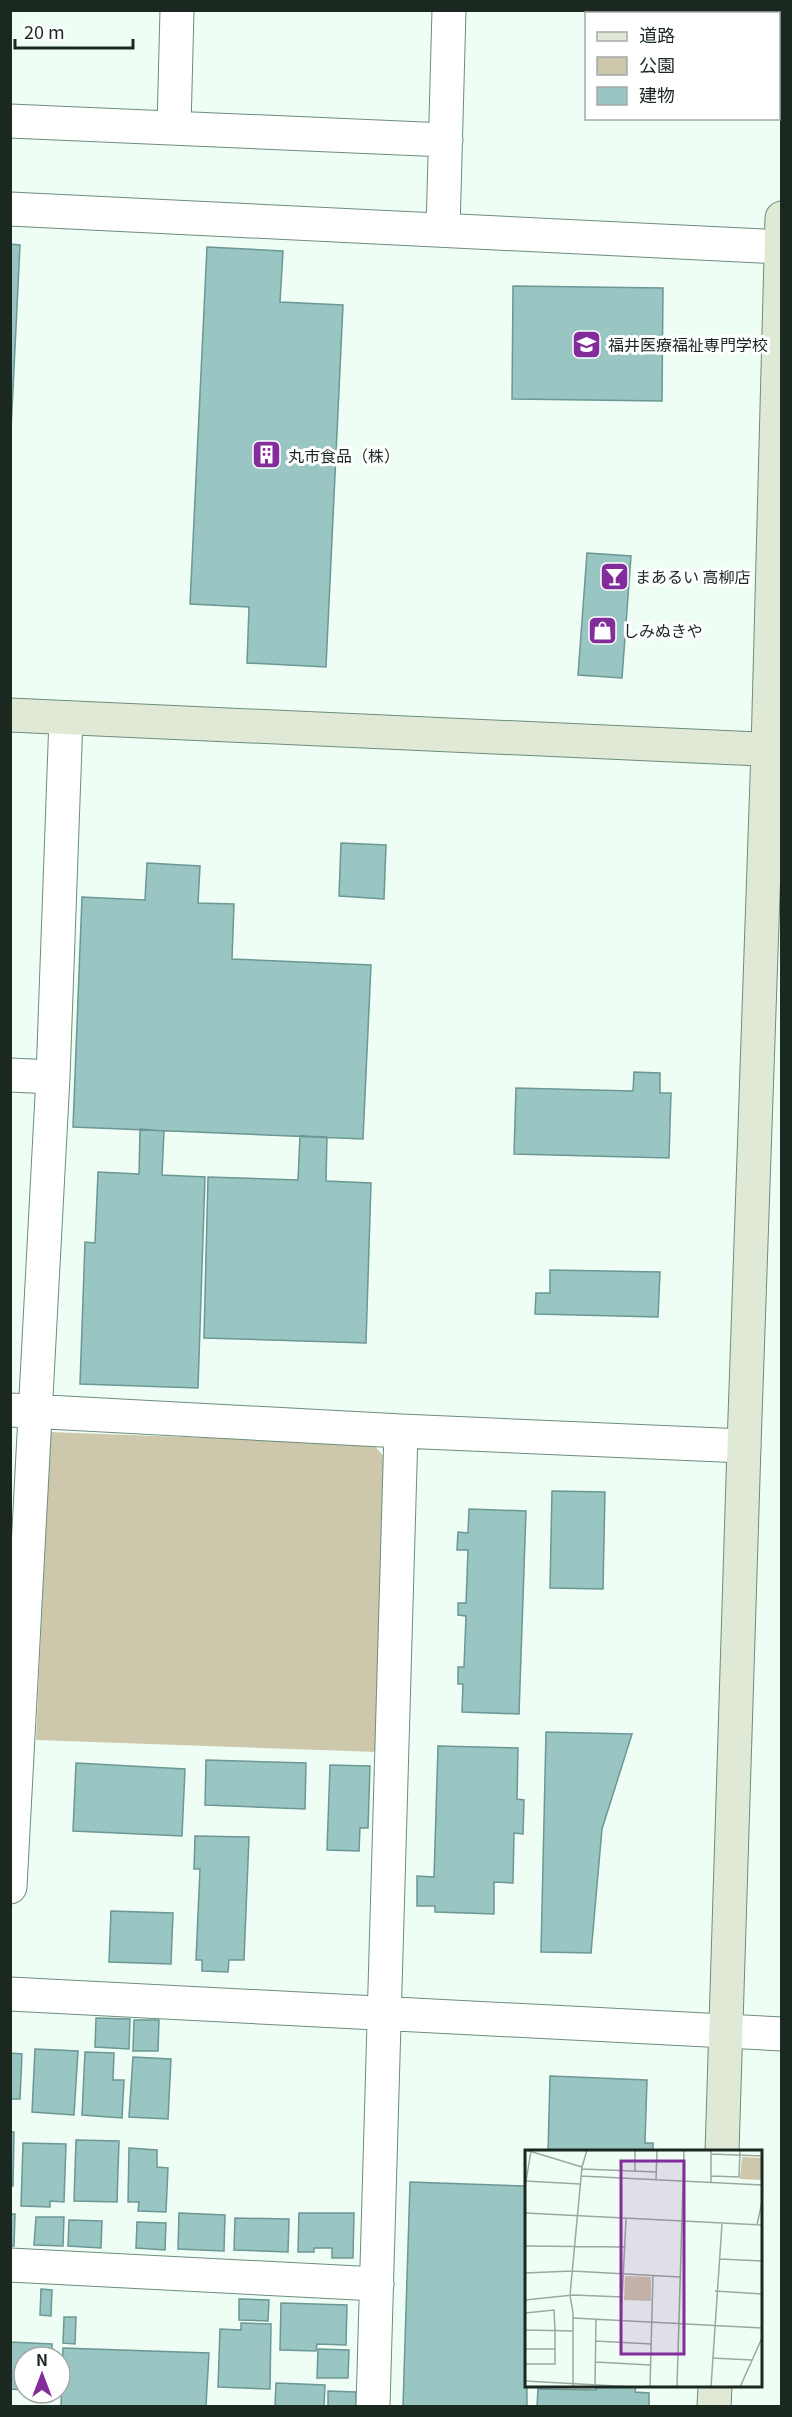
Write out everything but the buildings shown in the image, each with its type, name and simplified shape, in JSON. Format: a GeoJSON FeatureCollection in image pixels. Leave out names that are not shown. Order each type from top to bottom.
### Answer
{"type":"FeatureCollection","features":[{"type":"Feature","properties":{"kind":"street"},"geometry":{"type":"LineString","coordinates":[[174,128],[177,10]]}},
{"type":"Feature","properties":{"kind":"street"},"geometry":{"type":"LineString","coordinates":[[443,230],[449,10]]}},
{"type":"Feature","properties":{"kind":"street"},"geometry":{"type":"LineString","coordinates":[[10,121],[446,140]]}},
{"type":"Feature","properties":{"kind":"street"},"geometry":{"type":"LineString","coordinates":[[10,209],[443,230],[781,237],[775,750],[744,1446],[722,2150]]}},
{"type":"Feature","properties":{"kind":"street"},"geometry":{"type":"LineString","coordinates":[[10,715],[775,750]]}},
{"type":"Feature","properties":{"kind":"street"},"geometry":{"type":"LineString","coordinates":[[10,1887],[23,1411],[53,1077],[66,718]]}},
{"type":"Feature","properties":{"kind":"street"},"geometry":{"type":"LineString","coordinates":[[10,1075],[53,1077]]}},
{"type":"Feature","properties":{"kind":"street"},"geometry":{"type":"LineString","coordinates":[[23,1411],[744,1446]]}},
{"type":"Feature","properties":{"kind":"street"},"geometry":{"type":"LineString","coordinates":[[373,2406],[401,1431]]}},
{"type":"Feature","properties":{"kind":"street"},"geometry":{"type":"LineString","coordinates":[[10,1994],[782,2034]]}},
{"type":"Feature","properties":{"kind":"street"},"geometry":{"type":"LineString","coordinates":[[10,2265],[376,2284]]}},
{"type":"Feature","properties":{"kind":"street"},"geometry":{"type":"LineString","coordinates":[[714,2406],[715,2387]]}},
{"type":"Feature","properties":{"kind":"green space"},"geometry":{"type":"Polygon","coordinates":[[[50,1432],[373,1444],[386,1459],[377,1752],[36,1740],[50,1432]]]}},
{"type":"Feature","properties":{"kind":"place","name":"福井医療福祉専門学校"},"geometry":{"type":"Point","coordinates":[587,344]}},
{"type":"Feature","properties":{"kind":"place","name":"丸市食品（株）"},"geometry":{"type":"Point","coordinates":[267,455]}},
{"type":"Feature","properties":{"kind":"place","name":"まあるい 高柳店"},"geometry":{"type":"Point","coordinates":[614,576]}},
{"type":"Feature","properties":{"kind":"place","name":"しみぬきや"},"geometry":{"type":"Point","coordinates":[602,630]}}]}
